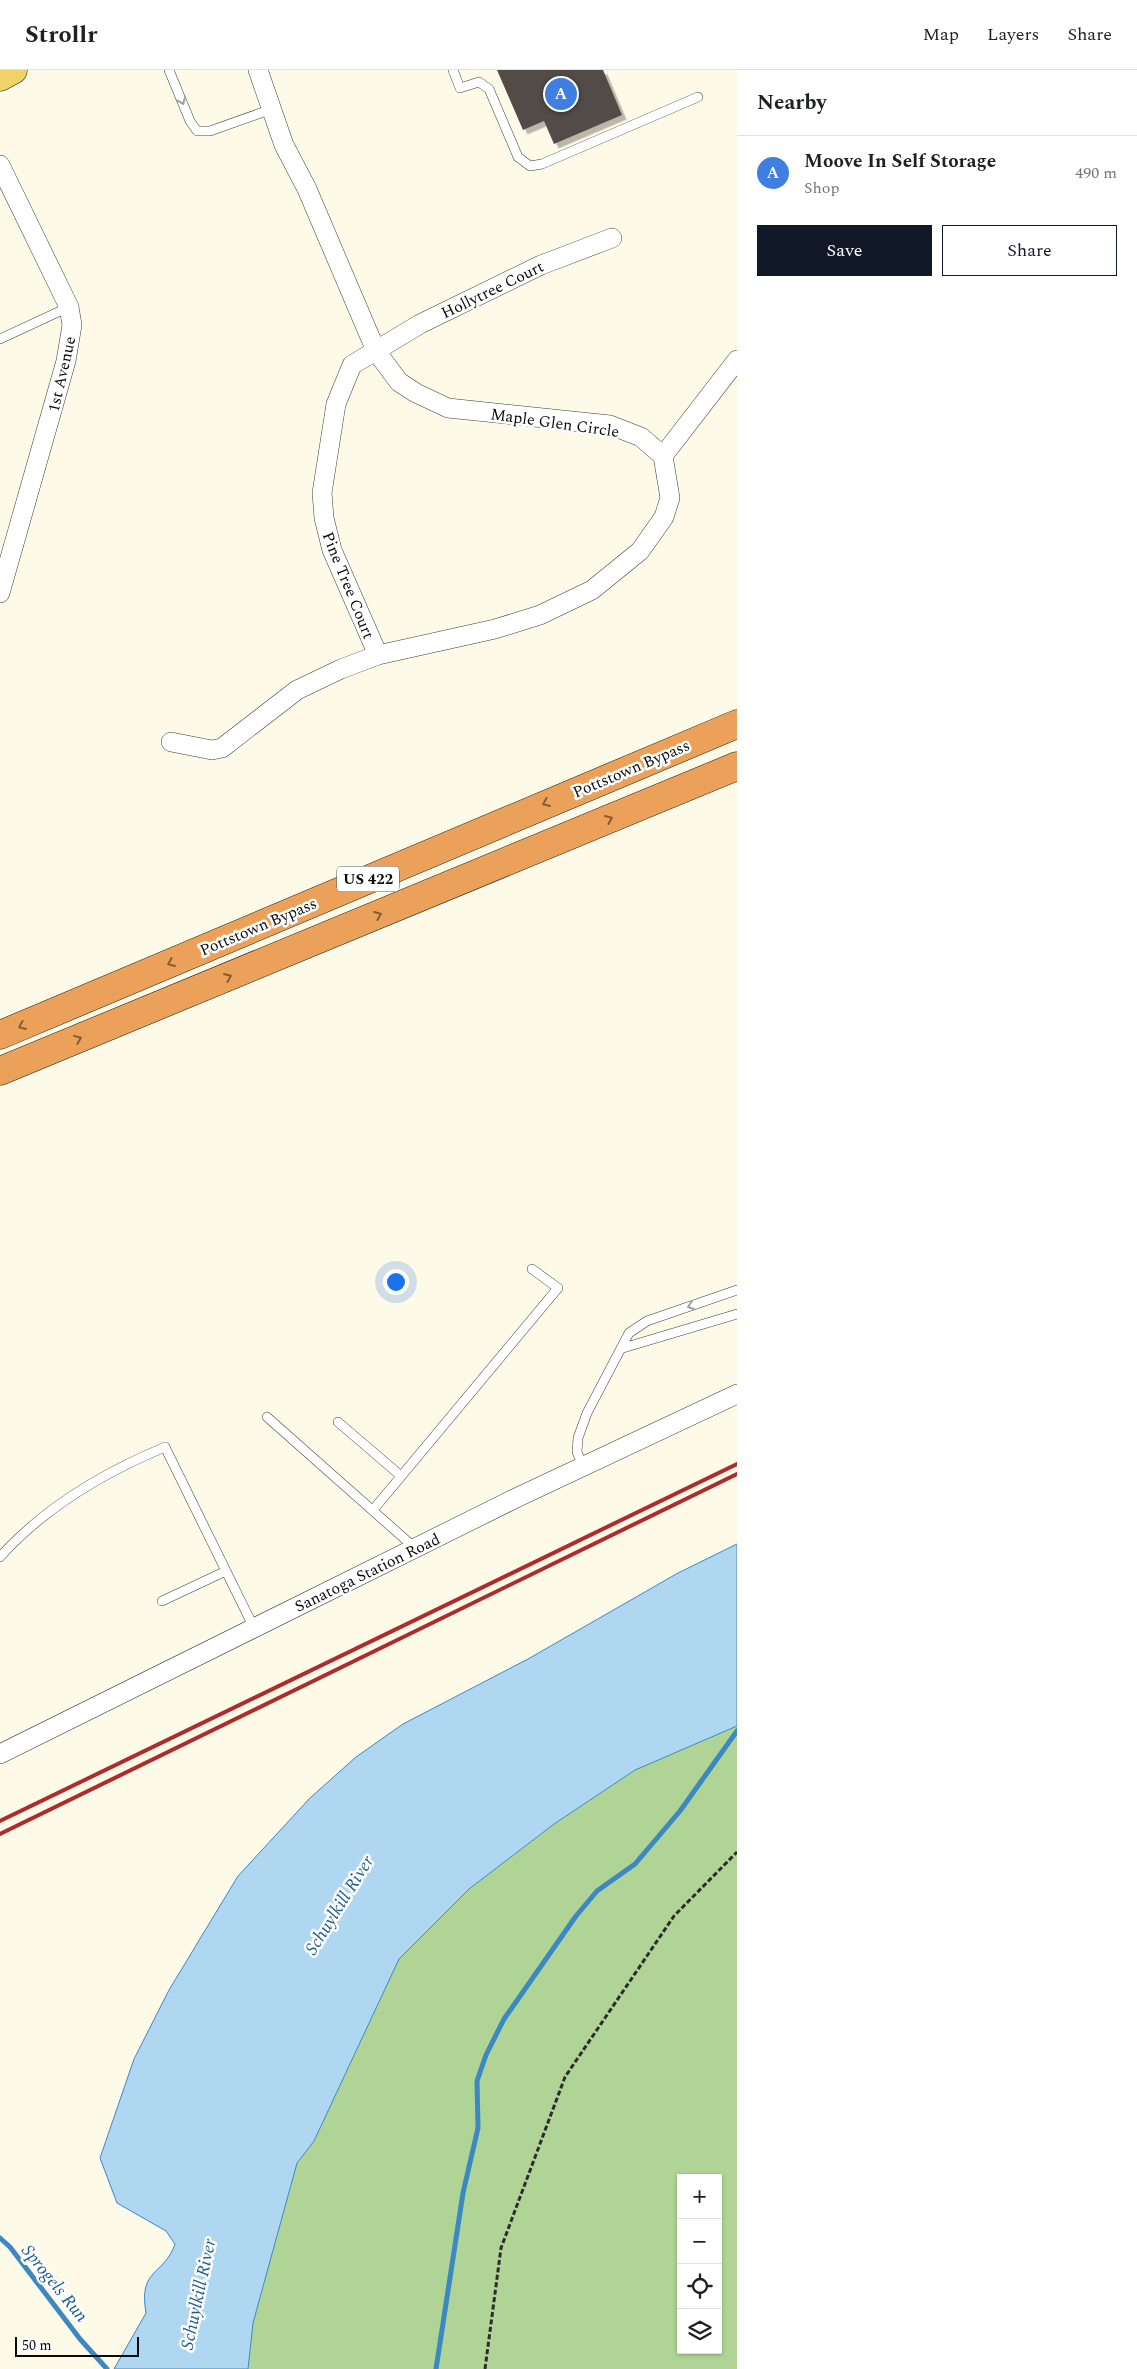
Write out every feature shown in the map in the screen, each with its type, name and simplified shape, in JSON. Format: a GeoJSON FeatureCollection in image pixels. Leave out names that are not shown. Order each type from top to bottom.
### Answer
{"type":"FeatureCollection","features":[{"type":"Feature","properties":{"kind":"highway","name":"Pottstown Bypass"},"geometry":{"type":"LineString","coordinates":[[0,1035],[737,724]]}},
{"type":"Feature","properties":{"kind":"highway","name":"US 422"},"geometry":{"type":"LineString","coordinates":[[0,1071],[737,766]]}},
{"type":"Feature","properties":{"kind":"main road"},"geometry":{"type":"LineString","coordinates":[[0,76],[13,70]]}},
{"type":"Feature","properties":{"kind":"street","name":"Maple Glen Circle"},"geometry":{"type":"LineString","coordinates":[[258,70],[284,145],[307,189],[376,351],[399,382],[416,393],[448,408],[610,426],[641,437],[663,456]]}},
{"type":"Feature","properties":{"kind":"street","name":"1st Avenue"},"geometry":{"type":"LineString","coordinates":[[0,164],[69,307],[72,325],[66,361],[0,593]]}},
{"type":"Feature","properties":{"kind":"street","name":"Hollytree Court"},"geometry":{"type":"LineString","coordinates":[[376,351],[420,324],[532,269],[612,238]]}},
{"type":"Feature","properties":{"kind":"street","name":"Pine Tree Court"},"geometry":{"type":"LineString","coordinates":[[376,351],[352,365],[336,404],[322,493],[324,518],[332,550],[378,656]]}},
{"type":"Feature","properties":{"kind":"street"},"geometry":{"type":"LineString","coordinates":[[171,742],[212,750],[222,748],[298,690],[341,669],[378,656],[495,628],[540,615],[592,590],[640,551],[664,517],[670,498],[663,456],[737,360]]}},
{"type":"Feature","properties":{"kind":"street","name":"Sanatoga Station Road"},"geometry":{"type":"LineString","coordinates":[[0,1754],[583,1466],[737,1394]]}},
{"type":"Feature","properties":{"kind":"lane"},"geometry":{"type":"LineString","coordinates":[[169,70],[190,121],[197,131],[210,131],[272,109]]}},
{"type":"Feature","properties":{"kind":"lane"},"geometry":{"type":"LineString","coordinates":[[453,70],[460,88],[479,82],[489,89],[518,157],[530,166],[542,164],[698,97]]}},
{"type":"Feature","properties":{"kind":"lane"},"geometry":{"type":"LineString","coordinates":[[0,339],[69,307]]}},
{"type":"Feature","properties":{"kind":"lane"},"geometry":{"type":"LineString","coordinates":[[373,1510],[558,1288],[532,1269]]}},
{"type":"Feature","properties":{"kind":"lane"},"geometry":{"type":"LineString","coordinates":[[583,1466],[577,1452],[578,1438],[586,1413],[623,1348],[629,1333],[641,1324],[737,1290]]}},
{"type":"Feature","properties":{"kind":"lane"},"geometry":{"type":"LineString","coordinates":[[623,1348],[737,1314]]}},
{"type":"Feature","properties":{"kind":"lane"},"geometry":{"type":"LineString","coordinates":[[267,1418],[416,1548]]}},
{"type":"Feature","properties":{"kind":"lane"},"geometry":{"type":"LineString","coordinates":[[338,1422],[401,1476]]}},
{"type":"Feature","properties":{"kind":"lane"},"geometry":{"type":"LineString","coordinates":[[0,1557],[11,1545],[88,1484],[125,1463],[165,1447],[254,1628]]}},
{"type":"Feature","properties":{"kind":"lane"},"geometry":{"type":"LineString","coordinates":[[162,1601],[226,1571]]}},
{"type":"Feature","properties":{"kind":"path"},"geometry":{"type":"LineString","coordinates":[[485,2369],[501,2248],[565,2077],[674,1916],[737,1852]]}},
{"type":"Feature","properties":{"kind":"green space"},"geometry":{"type":"Polygon","coordinates":[[[737,1726],[737,2369],[248,2369],[253,2323],[297,2163],[314,2141],[399,1959],[469,1889],[554,1824],[635,1770],[737,1726]]]}},
{"type":"Feature","properties":{"kind":"water","name":"Schuylkill River"},"geometry":{"type":"Polygon","coordinates":[[[737,1544],[737,1726],[635,1770],[554,1824],[469,1889],[399,1959],[314,2141],[297,2163],[253,2323],[248,2369],[114,2369],[146,2313],[144,2298],[149,2280],[165,2262],[175,2244],[166,2231],[117,2203],[100,2158],[134,2059],[169,1990],[238,1876],[310,1798],[356,1757],[403,1724],[528,1659],[678,1573],[737,1544]]]}},
{"type":"Feature","properties":{"kind":"building"},"geometry":{"type":"Polygon","coordinates":[[[497,70],[603,70],[622,115],[554,144],[544,121],[523,130],[497,70]]]}},
{"type":"Feature","properties":{"kind":"waterway"},"geometry":{"type":"LineString","coordinates":[[436,2369],[463,2193],[478,2128],[477,2081],[486,2055],[504,2019],[576,1916],[597,1891],[635,1864],[680,1811],[737,1731]]}},
{"type":"Feature","properties":{"kind":"waterway","name":"Sprogels Run"},"geometry":{"type":"LineString","coordinates":[[0,2238],[10,2247],[80,2339],[107,2369]]}},
{"type":"Feature","properties":{"kind":"railway"},"geometry":{"type":"LineString","coordinates":[[0,1821],[737,1464]]}},
{"type":"Feature","properties":{"kind":"railway"},"geometry":{"type":"LineString","coordinates":[[0,1834],[737,1474]]}},
{"type":"Feature","properties":{"kind":"place","name":"Moove In Self Storage"},"geometry":{"type":"Point","coordinates":[561,94]}}]}
